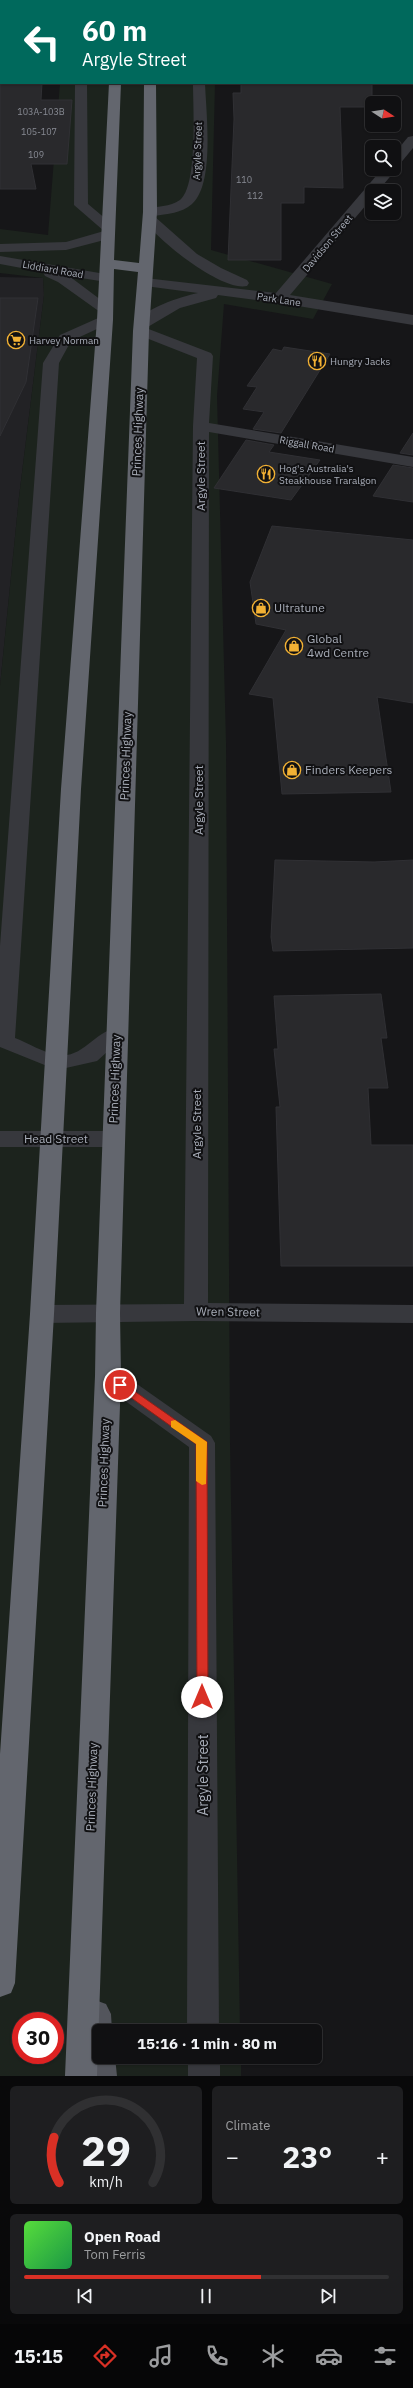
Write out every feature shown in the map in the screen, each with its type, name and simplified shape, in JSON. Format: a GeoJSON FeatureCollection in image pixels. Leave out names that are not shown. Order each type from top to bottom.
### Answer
{"type":"FeatureCollection","features":[{"type":"Feature","properties":{"kind":"highway"},"geometry":{"type":"LineString","coordinates":[[0,1983],[42,1314],[72,781],[105,315],[107,231],[115,84]]}},
{"type":"Feature","properties":{"kind":"highway","name":"Princes Highway"},"geometry":{"type":"LineString","coordinates":[[81,2076],[108,1376],[108,1313],[116,1034],[142,328],[150,216],[150,84]]}},
{"type":"Feature","properties":{"kind":"highway"},"geometry":{"type":"LineString","coordinates":[[106,271],[146,275]]}},
{"type":"Feature","properties":{"kind":"main road"},"geometry":{"type":"LineString","coordinates":[[87,1919],[96,2024]]}},
{"type":"Feature","properties":{"kind":"main road"},"geometry":{"type":"LineString","coordinates":[[100,2064],[101,2076]]}},
{"type":"Feature","properties":{"kind":"street"},"geometry":{"type":"LineString","coordinates":[[0,248],[66,246],[107,231],[81,205],[81,84]]}},
{"type":"Feature","properties":{"kind":"street","name":"Argyle Street"},"geometry":{"type":"LineString","coordinates":[[150,216],[179,207],[190,198],[198,181],[199,84]]}},
{"type":"Feature","properties":{"kind":"street"},"geometry":{"type":"LineString","coordinates":[[401,154],[413,140]]}},
{"type":"Feature","properties":{"kind":"street","name":"Davidson Street"},"geometry":{"type":"LineString","coordinates":[[284,294],[382,176]]}},
{"type":"Feature","properties":{"kind":"street"},"geometry":{"type":"LineString","coordinates":[[150,216],[167,238],[194,260],[238,287]]}},
{"type":"Feature","properties":{"kind":"street","name":"Liddiard Road"},"geometry":{"type":"LineString","coordinates":[[0,252],[106,271]]}},
{"type":"Feature","properties":{"kind":"street","name":"Liddiard Road"},"geometry":{"type":"LineString","coordinates":[[0,260],[35,266],[106,271]]}},
{"type":"Feature","properties":{"kind":"street"},"geometry":{"type":"LineString","coordinates":[[0,265],[16,263]]}},
{"type":"Feature","properties":{"kind":"street"},"geometry":{"type":"LineString","coordinates":[[35,266],[64,280],[105,315],[65,338],[51,363],[4,1041],[57,1063],[89,1056],[116,1034]]}},
{"type":"Feature","properties":{"kind":"street","name":"Park Lane"},"geometry":{"type":"LineString","coordinates":[[146,275],[284,294],[413,309]]}},
{"type":"Feature","properties":{"kind":"street"},"geometry":{"type":"LineString","coordinates":[[142,328],[165,308],[196,296],[238,287]]}},
{"type":"Feature","properties":{"kind":"street","name":"Park Lane"},"geometry":{"type":"LineString","coordinates":[[284,294],[413,320]]}},
{"type":"Feature","properties":{"kind":"street","name":"Argyle Street"},"geometry":{"type":"LineString","coordinates":[[142,328],[205,356],[201,426],[196,1312]]}},
{"type":"Feature","properties":{"kind":"street","name":"Riggall Road"},"geometry":{"type":"LineString","coordinates":[[201,426],[413,462]]}},
{"type":"Feature","properties":{"kind":"street","name":"Head Street"},"geometry":{"type":"LineString","coordinates":[[0,1139],[113,1139]]}},
{"type":"Feature","properties":{"kind":"street","name":"Wren Street"},"geometry":{"type":"LineString","coordinates":[[42,1314],[196,1312],[413,1314]]}},
{"type":"Feature","properties":{"kind":"street","name":"Argyle Street"},"geometry":{"type":"LineString","coordinates":[[108,1376],[202,1442],[203,2024]]}},
{"type":"Feature","properties":{"kind":"street"},"geometry":{"type":"LineString","coordinates":[[204,2064],[204,2076]]}},
{"type":"Feature","properties":{"kind":"shaded area"},"geometry":{"type":"Polygon","coordinates":[[[60,84],[215,84],[211,250],[332,284],[313,319],[224,304],[217,396],[226,742],[230,1443],[240,2024],[92,2024],[92,2064],[241,2064],[241,2076],[0,2076],[0,686],[19,497],[44,295],[43,278],[0,273],[0,229],[48,235],[60,84]]]}},
{"type":"Feature","properties":{"kind":"shaded area"},"geometry":{"type":"Polygon","coordinates":[[[0,277],[43,278],[44,295],[19,497],[0,686],[0,277]]]}},
{"type":"Feature","properties":{"kind":"building"},"geometry":{"type":"Polygon","coordinates":[[[0,84],[42,84],[41,100],[72,100],[67,164],[31,164],[36,189],[0,189],[0,84]]]}},
{"type":"Feature","properties":{"kind":"building"},"geometry":{"type":"Polygon","coordinates":[[[241,84],[372,84],[372,96],[365,96],[365,107],[340,107],[343,188],[304,187],[304,203],[281,203],[281,260],[228,260],[234,119],[233,93],[241,93],[241,84]]]}},
{"type":"Feature","properties":{"kind":"building","name":"Harvey Norman"},"geometry":{"type":"Polygon","coordinates":[[[0,298],[38,298],[26,382],[0,436],[0,298]]]}},
{"type":"Feature","properties":{"kind":"building"},"geometry":{"type":"Polygon","coordinates":[[[284,347],[330,354],[281,433],[253,429],[264,412],[243,409],[257,387],[247,386],[273,349],[282,351],[284,347]]]}},
{"type":"Feature","properties":{"kind":"building"},"geometry":{"type":"Polygon","coordinates":[[[413,433],[413,455],[400,453],[413,433]]]}},
{"type":"Feature","properties":{"kind":"building","name":"Hog's Australia's Steakhouse Traralgon"},"geometry":{"type":"Polygon","coordinates":[[[246,440],[274,445],[269,452],[320,460],[291,500],[214,488],[246,440]]]}},
{"type":"Feature","properties":{"kind":"building"},"geometry":{"type":"Polygon","coordinates":[[[393,465],[413,468],[413,502],[373,496],[393,465]]]}},
{"type":"Feature","properties":{"kind":"building"},"geometry":{"type":"Polygon","coordinates":[[[272,526],[413,540],[413,703],[377,697],[391,792],[282,794],[273,698],[249,694],[286,630],[256,624],[250,582],[272,526]]]}},
{"type":"Feature","properties":{"kind":"building"},"geometry":{"type":"Polygon","coordinates":[[[275,860],[374,862],[413,860],[413,948],[273,951],[271,937],[275,860]]]}},
{"type":"Feature","properties":{"kind":"building"},"geometry":{"type":"Polygon","coordinates":[[[381,994],[387,1038],[381,1038],[388,1088],[368,1088],[371,1145],[413,1145],[413,1266],[281,1266],[276,1107],[280,1107],[274,1049],[278,1049],[274,996],[381,994]]]}},
{"type":"Feature","properties":{"kind":"slow traffic"},"geometry":{"type":"LineString","coordinates":[[175,1424],[202,1442],[202,1481]]}},
{"type":"Feature","properties":{"kind":"place","name":"Harvey Norman"},"geometry":{"type":"Point","coordinates":[16,340]}},
{"type":"Feature","properties":{"kind":"place","name":"Hungry Jacks"},"geometry":{"type":"Point","coordinates":[317,361]}},
{"type":"Feature","properties":{"kind":"place","name":"Hog's Australia's Steakhouse Traralgon"},"geometry":{"type":"Point","coordinates":[266,474]}},
{"type":"Feature","properties":{"kind":"place","name":"Ultratune"},"geometry":{"type":"Point","coordinates":[261,608]}},
{"type":"Feature","properties":{"kind":"place","name":"Global 4wd Centre"},"geometry":{"type":"Point","coordinates":[294,646]}},
{"type":"Feature","properties":{"kind":"place","name":"Finders Keepers"},"geometry":{"type":"Point","coordinates":[292,770]}},
{"type":"Feature","properties":{"kind":"route"},"geometry":{"type":"LineString","coordinates":[[120,1385],[202,1442],[202,1697]]}}]}
